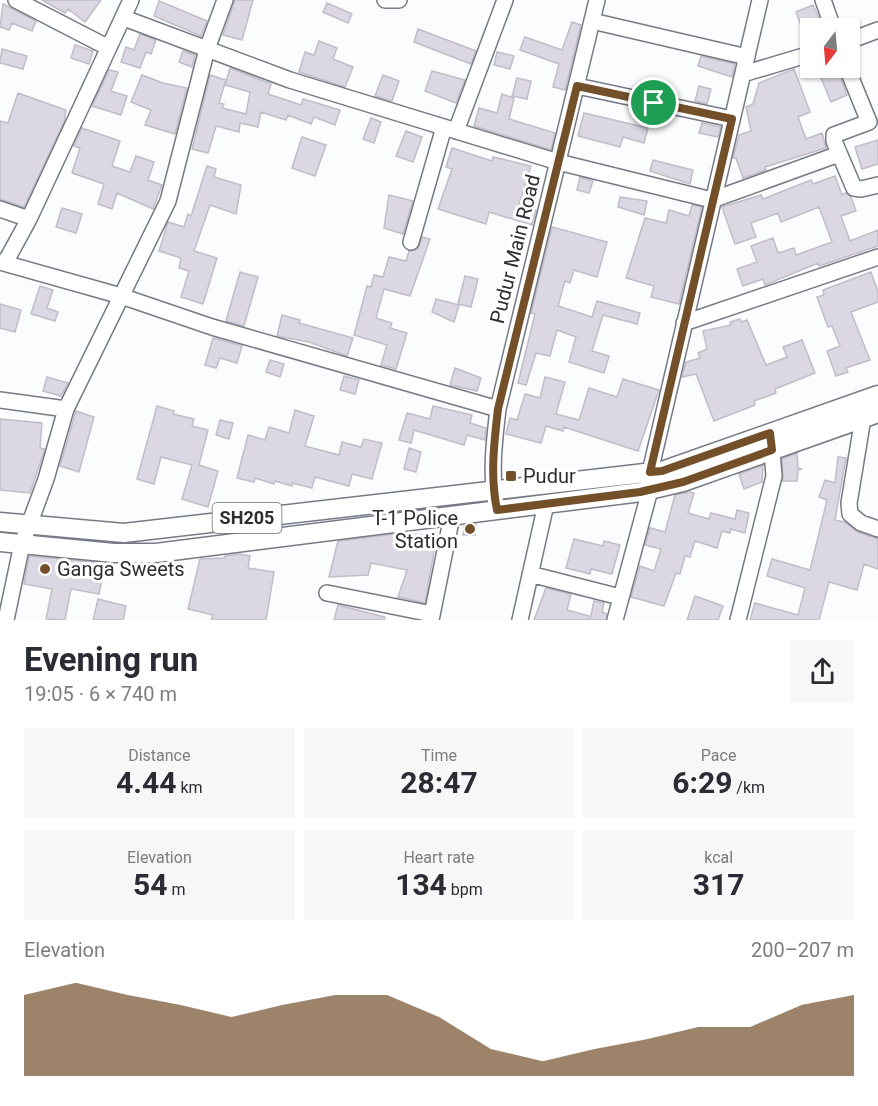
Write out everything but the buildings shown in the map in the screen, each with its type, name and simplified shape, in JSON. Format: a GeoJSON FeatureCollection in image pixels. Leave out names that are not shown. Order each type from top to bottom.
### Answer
{"type":"FeatureCollection","features":[{"type":"Feature","properties":{"kind":"main road"},"geometry":{"type":"LineString","coordinates":[[0,542],[114,553],[156,553],[546,504],[650,481],[683,482],[771,442],[866,411],[878,395]]}},
{"type":"Feature","properties":{"kind":"main road","name":"SH205"},"geometry":{"type":"LineString","coordinates":[[0,522],[124,533],[493,489],[650,481]]}},
{"type":"Feature","properties":{"kind":"street"},"geometry":{"type":"LineString","coordinates":[[16,0],[107,47]]}},
{"type":"Feature","properties":{"kind":"street"},"geometry":{"type":"LineString","coordinates":[[131,0],[124,18],[107,47],[29,219],[2,262],[121,296],[212,327],[498,409]]}},
{"type":"Feature","properties":{"kind":"street"},"geometry":{"type":"LineString","coordinates":[[9,619],[22,544],[46,479],[66,409],[168,201],[207,49],[225,0]]}},
{"type":"Feature","properties":{"kind":"street"},"geometry":{"type":"LineString","coordinates":[[385,0],[399,0]]}},
{"type":"Feature","properties":{"kind":"street"},"geometry":{"type":"LineString","coordinates":[[411,242],[450,129],[505,0]]}},
{"type":"Feature","properties":{"kind":"street","name":"Pudur Main Road"},"geometry":{"type":"LineString","coordinates":[[497,510],[493,489],[493,459],[498,409],[597,0]]}},
{"type":"Feature","properties":{"kind":"street"},"geometry":{"type":"LineString","coordinates":[[615,620],[650,481],[712,200],[760,0]]}},
{"type":"Feature","properties":{"kind":"street"},"geometry":{"type":"LineString","coordinates":[[823,0],[829,18]]}},
{"type":"Feature","properties":{"kind":"street"},"geometry":{"type":"LineString","coordinates":[[124,18],[290,80],[558,162],[712,200],[839,154]]}},
{"type":"Feature","properties":{"kind":"street"},"geometry":{"type":"LineString","coordinates":[[592,21],[747,57]]}},
{"type":"Feature","properties":{"kind":"street"},"geometry":{"type":"LineString","coordinates":[[860,37],[878,30]]}},
{"type":"Feature","properties":{"kind":"street"},"geometry":{"type":"LineString","coordinates":[[743,74],[800,57]]}},
{"type":"Feature","properties":{"kind":"street"},"geometry":{"type":"LineString","coordinates":[[853,78],[874,121],[834,135],[839,154],[854,188],[861,189],[878,185]]}},
{"type":"Feature","properties":{"kind":"street"},"geometry":{"type":"LineString","coordinates":[[577,86],[732,119]]}},
{"type":"Feature","properties":{"kind":"street"},"geometry":{"type":"LineString","coordinates":[[0,209],[29,219]]}},
{"type":"Feature","properties":{"kind":"street"},"geometry":{"type":"LineString","coordinates":[[684,323],[878,257]]}},
{"type":"Feature","properties":{"kind":"street"},"geometry":{"type":"LineString","coordinates":[[0,400],[66,409]]}},
{"type":"Feature","properties":{"kind":"street"},"geometry":{"type":"LineString","coordinates":[[866,411],[849,503],[850,514],[878,528]]}},
{"type":"Feature","properties":{"kind":"street"},"geometry":{"type":"LineString","coordinates":[[738,620],[774,476],[771,442]]}},
{"type":"Feature","properties":{"kind":"street"},"geometry":{"type":"LineString","coordinates":[[520,620],[546,504]]}},
{"type":"Feature","properties":{"kind":"street"},"geometry":{"type":"LineString","coordinates":[[327,592],[431,617],[452,516]]}},
{"type":"Feature","properties":{"kind":"street"},"geometry":{"type":"LineString","coordinates":[[530,574],[620,597]]}},
{"type":"Feature","properties":{"kind":"place","name":"Pudur"},"geometry":{"type":"Point","coordinates":[511,476]}},
{"type":"Feature","properties":{"kind":"place","name":"T-1 Police Station"},"geometry":{"type":"Point","coordinates":[470,529]}},
{"type":"Feature","properties":{"kind":"place","name":"Ganga Sweets"},"geometry":{"type":"Point","coordinates":[45,569]}},
{"type":"Feature","properties":{"kind":"route"},"geometry":{"type":"LineString","coordinates":[[577,86],[654,103],[732,119],[650,472],[662,471],[770,433],[772,450],[683,482],[640,492],[497,510],[493,489],[493,459],[498,409],[577,86]]}}]}
